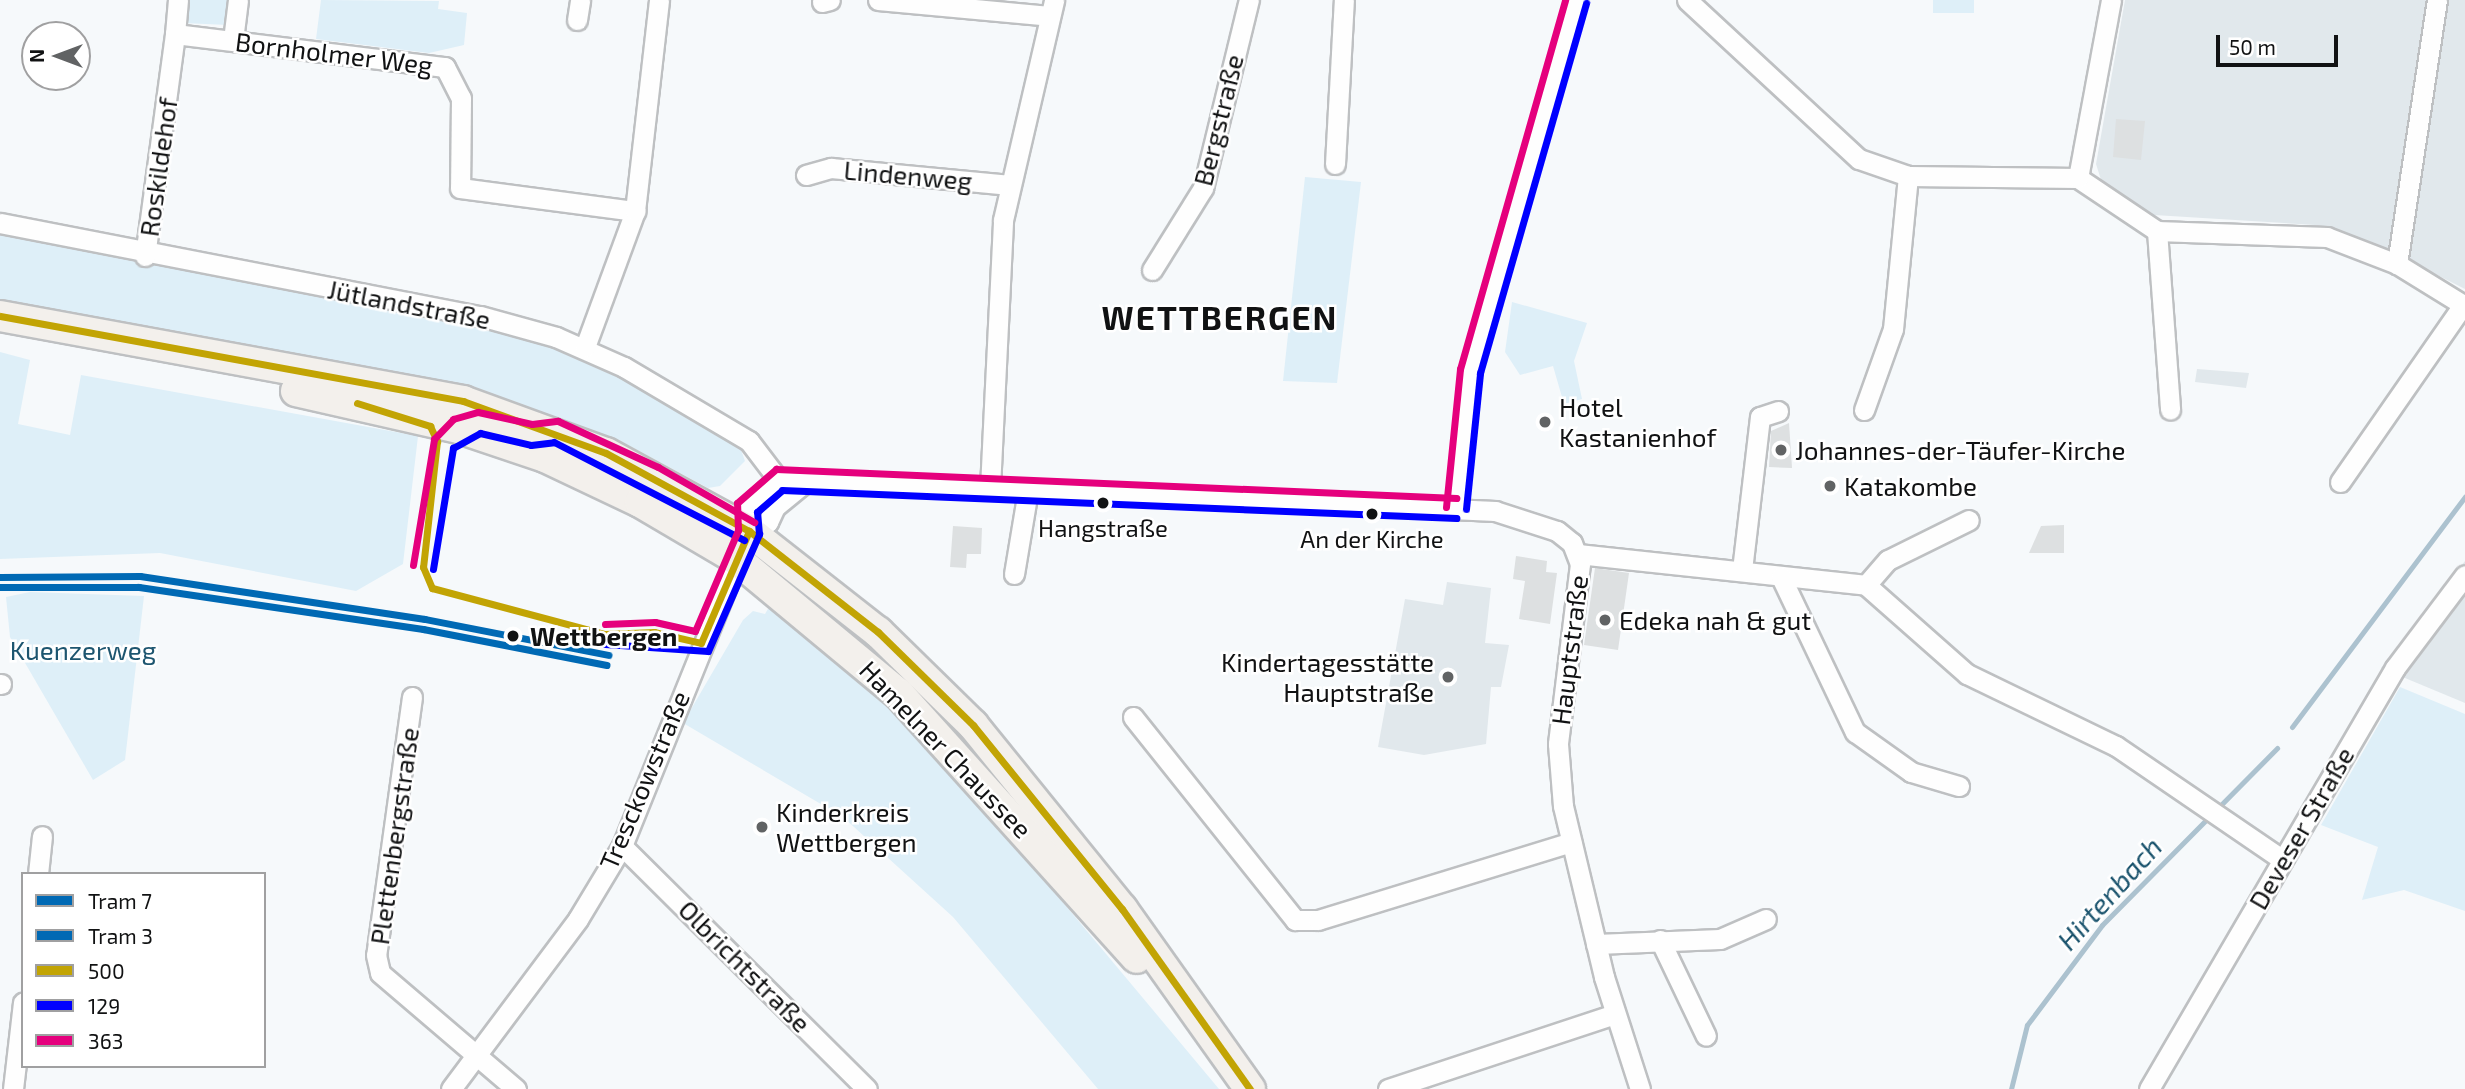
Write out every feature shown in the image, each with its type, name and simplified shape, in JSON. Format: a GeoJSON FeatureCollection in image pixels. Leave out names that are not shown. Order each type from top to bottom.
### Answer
{"type":"FeatureCollection","features":[{"type":"Feature","properties":{"kind":"main road","name":"Hamelner Chaussee"},"geometry":{"type":"LineString","coordinates":[[0,316],[463,401],[606,453],[749,531],[878,632],[973,725],[1114,899],[1250,1089]]}},
{"type":"Feature","properties":{"kind":"main road","name":"Hamelner Chaussee"},"geometry":{"type":"LineString","coordinates":[[0,334],[459,428],[596,478],[735,558],[899,694],[1209,1035]]}},
{"type":"Feature","properties":{"kind":"street"},"geometry":{"type":"LineString","coordinates":[[175,34],[178,0]]}},
{"type":"Feature","properties":{"kind":"street"},"geometry":{"type":"LineString","coordinates":[[233,40],[238,0]]}},
{"type":"Feature","properties":{"kind":"street"},"geometry":{"type":"LineString","coordinates":[[578,20],[580,0]]}},
{"type":"Feature","properties":{"kind":"street"},"geometry":{"type":"LineString","coordinates":[[584,348],[635,211],[659,0]]}},
{"type":"Feature","properties":{"kind":"street"},"geometry":{"type":"LineString","coordinates":[[878,0],[1052,8],[1010,185],[998,259],[990,488]]}},
{"type":"Feature","properties":{"kind":"street","name":"Bergstraße"},"geometry":{"type":"LineString","coordinates":[[1152,270],[1203,188],[1249,0]]}},
{"type":"Feature","properties":{"kind":"street"},"geometry":{"type":"LineString","coordinates":[[1335,164],[1344,0]]}},
{"type":"Feature","properties":{"kind":"street"},"geometry":{"type":"LineString","coordinates":[[1456,508],[1470,371],[1576,0]]}},
{"type":"Feature","properties":{"kind":"street"},"geometry":{"type":"LineString","coordinates":[[1687,0],[1820,128],[1860,159],[1908,176],[2078,178],[2157,231],[2327,237],[2397,264],[2464,306],[2340,482]]}},
{"type":"Feature","properties":{"kind":"street"},"geometry":{"type":"LineString","coordinates":[[2078,178],[2111,0]]}},
{"type":"Feature","properties":{"kind":"street"},"geometry":{"type":"LineString","coordinates":[[2397,264],[2437,0]]}},
{"type":"Feature","properties":{"kind":"street","name":"Bornholmer Weg"},"geometry":{"type":"LineString","coordinates":[[175,34],[445,67],[461,98],[460,188],[635,211]]}},
{"type":"Feature","properties":{"kind":"street","name":"Roskildehof"},"geometry":{"type":"LineString","coordinates":[[145,256],[175,34]]}},
{"type":"Feature","properties":{"kind":"street","name":"Lindenweg"},"geometry":{"type":"LineString","coordinates":[[806,175],[831,169],[1010,185]]}},
{"type":"Feature","properties":{"kind":"street"},"geometry":{"type":"LineString","coordinates":[[1864,410],[1893,329],[1908,176]]}},
{"type":"Feature","properties":{"kind":"street","name":"Jütlandstraße"},"geometry":{"type":"LineString","coordinates":[[0,223],[145,256],[480,316],[584,348],[749,441],[778,479]]}},
{"type":"Feature","properties":{"kind":"street"},"geometry":{"type":"LineString","coordinates":[[2157,231],[2170,410]]}},
{"type":"Feature","properties":{"kind":"street"},"geometry":{"type":"LineString","coordinates":[[1742,570],[1760,417],[1779,411]]}},
{"type":"Feature","properties":{"kind":"street"},"geometry":{"type":"LineString","coordinates":[[735,558],[749,531],[746,508],[778,479]]}},
{"type":"Feature","properties":{"kind":"street","name":"Hauptstraße"},"geometry":{"type":"LineString","coordinates":[[778,479],[1456,508],[1526,519],[1557,531],[1578,554],[1558,744],[1571,842],[1615,1014],[1640,1089]]}},
{"type":"Feature","properties":{"kind":"street"},"geometry":{"type":"LineString","coordinates":[[749,531],[768,522],[775,507],[808,480]]}},
{"type":"Feature","properties":{"kind":"street"},"geometry":{"type":"LineString","coordinates":[[1014,574],[1028,491]]}},
{"type":"Feature","properties":{"kind":"street"},"geometry":{"type":"LineString","coordinates":[[1866,585],[1888,560],[1969,520]]}},
{"type":"Feature","properties":{"kind":"street"},"geometry":{"type":"LineString","coordinates":[[1578,554],[1866,585],[1967,674],[2090,730],[2221,814],[2283,860]]}},
{"type":"Feature","properties":{"kind":"street","name":"Tresckowstraße"},"geometry":{"type":"LineString","coordinates":[[451,1089],[578,919],[621,846],[735,558]]}},
{"type":"Feature","properties":{"kind":"street","name":"Deveser Straße"},"geometry":{"type":"LineString","coordinates":[[2149,1089],[2395,668],[2465,575]]}},
{"type":"Feature","properties":{"kind":"street"},"geometry":{"type":"LineString","coordinates":[[1781,576],[1854,732],[1911,772],[1959,786]]}},
{"type":"Feature","properties":{"kind":"street","name":"Plettenbergstraße"},"geometry":{"type":"LineString","coordinates":[[412,697],[376,955],[380,973],[479,1054],[516,1089]]}},
{"type":"Feature","properties":{"kind":"street"},"geometry":{"type":"LineString","coordinates":[[1133,717],[1295,920],[1318,920],[1571,842]]}},
{"type":"Feature","properties":{"kind":"street"},"geometry":{"type":"LineString","coordinates":[[38,872],[43,836]]}},
{"type":"Feature","properties":{"kind":"street","name":"Olbrichtstraße"},"geometry":{"type":"LineString","coordinates":[[621,846],[867,1089]]}},
{"type":"Feature","properties":{"kind":"street"},"geometry":{"type":"LineString","coordinates":[[1596,944],[1720,939],[1766,919]]}},
{"type":"Feature","properties":{"kind":"street"},"geometry":{"type":"LineString","coordinates":[[1660,940],[1706,1036]]}},
{"type":"Feature","properties":{"kind":"street"},"geometry":{"type":"LineString","coordinates":[[1388,1089],[1615,1014]]}},
{"type":"Feature","properties":{"kind":"street"},"geometry":{"type":"LineString","coordinates":[[13,1089],[21,1020]]}},
{"type":"Feature","properties":{"kind":"shaded area"},"geometry":{"type":"Polygon","coordinates":[[[2125,0],[2465,0],[2465,289],[2387,250],[2315,225],[2138,214],[2102,183],[2096,164],[2125,0]]]}},
{"type":"Feature","properties":{"kind":"shaded area"},"geometry":{"type":"Polygon","coordinates":[[[2197,369],[2249,373],[2246,388],[2195,382],[2197,369]]]}},
{"type":"Feature","properties":{"kind":"shaded area"},"geometry":{"type":"Polygon","coordinates":[[[2465,561],[2465,703],[2381,668],[2465,561]]]}},
{"type":"Feature","properties":{"kind":"shaded area","name":"Kindertagesstätte Hauptstraße"},"geometry":{"type":"Polygon","coordinates":[[[1447,582],[1491,588],[1485,643],[1509,645],[1501,687],[1491,687],[1486,744],[1424,755],[1378,747],[1405,599],[1443,605],[1447,582]]]}},
{"type":"Feature","properties":{"kind":"green space"},"geometry":{"type":"Polygon","coordinates":[[[182,0],[231,0],[228,25],[183,23],[182,0]]]}},
{"type":"Feature","properties":{"kind":"green space"},"geometry":{"type":"Polygon","coordinates":[[[321,0],[439,1],[438,9],[467,13],[464,45],[429,53],[316,39],[321,0]]]}},
{"type":"Feature","properties":{"kind":"green space"},"geometry":{"type":"Polygon","coordinates":[[[1933,0],[1974,0],[1974,13],[1933,13],[1933,0]]]}},
{"type":"Feature","properties":{"kind":"green space"},"geometry":{"type":"Polygon","coordinates":[[[1305,177],[1361,182],[1337,383],[1283,381],[1305,177]]]}},
{"type":"Feature","properties":{"kind":"green space"},"geometry":{"type":"Polygon","coordinates":[[[0,220],[585,347],[740,447],[745,461],[720,486],[708,488],[617,439],[479,389],[0,300],[0,220]]]}},
{"type":"Feature","properties":{"kind":"green space"},"geometry":{"type":"Polygon","coordinates":[[[1512,302],[1587,323],[1574,361],[1582,399],[1564,404],[1553,366],[1520,375],[1505,352],[1512,302]]]}},
{"type":"Feature","properties":{"kind":"green space"},"geometry":{"type":"Polygon","coordinates":[[[0,352],[30,360],[18,424],[70,435],[81,375],[418,436],[403,564],[356,591],[160,553],[0,559],[0,352]]]}},
{"type":"Feature","properties":{"kind":"green space","name":"Kuenzerweg"},"geometry":{"type":"Polygon","coordinates":[[[30,592],[144,596],[125,760],[93,780],[10,637],[6,597],[30,592]]]}},
{"type":"Feature","properties":{"kind":"green space"},"geometry":{"type":"Polygon","coordinates":[[[772,602],[884,697],[944,760],[1219,1089],[1098,1089],[953,917],[843,817],[683,723],[743,620],[753,611],[765,614],[772,602]]]}},
{"type":"Feature","properties":{"kind":"green space"},"geometry":{"type":"Polygon","coordinates":[[[2400,687],[2465,714],[2465,911],[2404,890],[2362,900],[2378,847],[2321,825],[2400,687]]]}},
{"type":"Feature","properties":{"kind":"building"},"geometry":{"type":"Polygon","coordinates":[[[2116,119],[2145,121],[2141,160],[2113,157],[2116,119]]]}},
{"type":"Feature","properties":{"kind":"building","name":"Johannes-der-Täufer-Kirche"},"geometry":{"type":"Polygon","coordinates":[[[1789,423],[1792,468],[1769,467],[1771,431],[1789,423]]]}},
{"type":"Feature","properties":{"kind":"building"},"geometry":{"type":"Polygon","coordinates":[[[2064,525],[2064,553],[2029,553],[2041,526],[2064,525]]]}},
{"type":"Feature","properties":{"kind":"building"},"geometry":{"type":"Polygon","coordinates":[[[953,526],[982,528],[981,554],[967,554],[966,568],[950,567],[953,526]]]}},
{"type":"Feature","properties":{"kind":"building"},"geometry":{"type":"Polygon","coordinates":[[[1516,556],[1547,561],[1546,572],[1557,573],[1550,624],[1519,619],[1525,581],[1513,579],[1516,556]]]}},
{"type":"Feature","properties":{"kind":"building","name":"Edeka nah & gut"},"geometry":{"type":"Polygon","coordinates":[[[1595,568],[1629,573],[1618,650],[1584,645],[1595,568]]]}},
{"type":"Feature","properties":{"kind":"waterway","name":"Hirtenbach"},"geometry":{"type":"LineString","coordinates":[[2292,727],[2465,497]]}},
{"type":"Feature","properties":{"kind":"waterway","name":"Hirtenbach"},"geometry":{"type":"LineString","coordinates":[[2011,1089],[2027,1025],[2102,925],[2277,748]]}},
{"type":"Feature","properties":{"kind":"tram line","name":"7"},"geometry":{"type":"LineString","coordinates":[[0,577],[140,576],[425,619],[608,655]]}},
{"type":"Feature","properties":{"kind":"tram line","name":"3"},"geometry":{"type":"LineString","coordinates":[[0,587],[139,587],[423,629],[606,665]]}},
{"type":"Feature","properties":{"kind":"transit line","name":"363"},"geometry":{"type":"LineString","coordinates":[[1446,507],[1460,369],[1565,0]]}},
{"type":"Feature","properties":{"kind":"transit line","name":"129"},"geometry":{"type":"LineString","coordinates":[[1466,509],[1480,373],[1586,3]]}},
{"type":"Feature","properties":{"kind":"transit line","name":"500"},"geometry":{"type":"LineString","coordinates":[[0,316],[463,401],[606,453],[749,531],[878,632],[973,725],[1122,909],[1250,1089]]}},
{"type":"Feature","properties":{"kind":"transit line","name":"500"},"geometry":{"type":"LineString","coordinates":[[357,403],[430,426],[437,441],[423,567],[432,588],[605,634],[654,632],[701,643]]}},
{"type":"Feature","properties":{"kind":"transit line","name":"363"},"geometry":{"type":"LineString","coordinates":[[413,565],[434,439],[453,419],[478,412],[532,424],[558,421],[658,467],[754,522]]}},
{"type":"Feature","properties":{"kind":"transit line","name":"129"},"geometry":{"type":"LineString","coordinates":[[433,569],[453,448],[480,433],[531,445],[554,442],[744,540]]}},
{"type":"Feature","properties":{"kind":"transit line","name":"363"},"geometry":{"type":"LineString","coordinates":[[605,624],[655,622],[695,631],[738,530],[737,503],[776,469],[1456,498]]}},
{"type":"Feature","properties":{"kind":"transit line","name":"129"},"geometry":{"type":"LineString","coordinates":[[605,644],[708,651],[759,534],[757,512],[782,490],[1456,518]]}},
{"type":"Feature","properties":{"kind":"transit line","name":"500"},"geometry":{"type":"LineString","coordinates":[[701,643],[749,531]]}},
{"type":"Feature","properties":{"kind":"place","name":"Hotel Kastanienhof"},"geometry":{"type":"Point","coordinates":[1545,422]}},
{"type":"Feature","properties":{"kind":"place","name":"Johannes-der-Täufer-Kirche"},"geometry":{"type":"Point","coordinates":[1781,450]}},
{"type":"Feature","properties":{"kind":"place","name":"Katakombe"},"geometry":{"type":"Point","coordinates":[1830,486]}},
{"type":"Feature","properties":{"kind":"place","name":"Hangstraße"},"geometry":{"type":"Point","coordinates":[1103,503]}},
{"type":"Feature","properties":{"kind":"place","name":"An der Kirche"},"geometry":{"type":"Point","coordinates":[1372,514]}},
{"type":"Feature","properties":{"kind":"place","name":"Edeka nah & gut"},"geometry":{"type":"Point","coordinates":[1605,620]}},
{"type":"Feature","properties":{"kind":"place","name":"Wettbergen"},"geometry":{"type":"Point","coordinates":[513,636]}},
{"type":"Feature","properties":{"kind":"place","name":"Kindertagesstätte Hauptstraße"},"geometry":{"type":"Point","coordinates":[1448,677]}},
{"type":"Feature","properties":{"kind":"place","name":"Kinderkreis Wettbergen"},"geometry":{"type":"Point","coordinates":[762,827]}},
{"type":"Feature","properties":{"kind":"district","name":"WETTBERGEN"},"geometry":{"type":"Point","coordinates":[1220,318]}}]}
